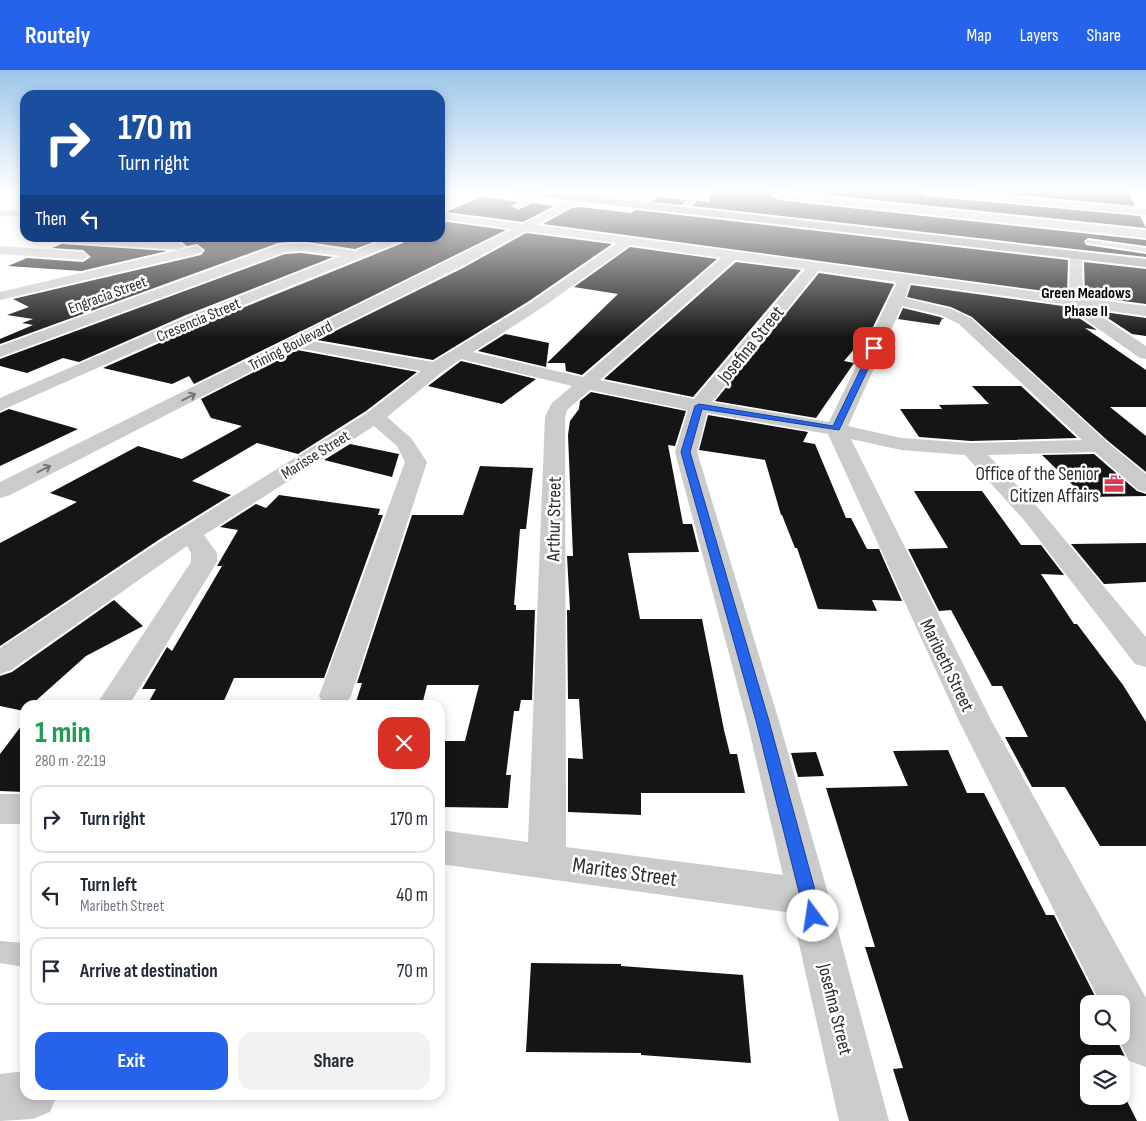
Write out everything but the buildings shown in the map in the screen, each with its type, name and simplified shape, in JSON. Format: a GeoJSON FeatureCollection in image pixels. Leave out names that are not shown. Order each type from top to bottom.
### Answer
{"type":"FeatureCollection","features":[{"type":"Feature","properties":{"kind":"highway"},"geometry":{"type":"LineString","coordinates":[[948,240],[1146,262]]}},
{"type":"Feature","properties":{"kind":"street","name":"Trining Boulevard"},"geometry":{"type":"LineString","coordinates":[[0,491],[289,346],[365,301],[476,240]]}},
{"type":"Feature","properties":{"kind":"street","name":"Trining Boulevard"},"geometry":{"type":"LineString","coordinates":[[0,474],[265,345],[457,263],[502,240]]}},
{"type":"Feature","properties":{"kind":"street"},"geometry":{"type":"LineString","coordinates":[[614,240],[814,267],[901,290],[1076,302],[1146,311]]}},
{"type":"Feature","properties":{"kind":"street"},"geometry":{"type":"LineString","coordinates":[[1045,251],[1050,240]]}},
{"type":"Feature","properties":{"kind":"street"},"geometry":{"type":"LineString","coordinates":[[0,296],[25,288],[197,250],[187,247],[119,242]]}},
{"type":"Feature","properties":{"kind":"street","name":"Cresencia Street"},"geometry":{"type":"LineString","coordinates":[[0,405],[193,320],[388,242]]}},
{"type":"Feature","properties":{"kind":"street","name":"Marisse Street"},"geometry":{"type":"LineString","coordinates":[[0,663],[190,533],[374,417],[436,368],[460,354],[627,242]]}},
{"type":"Feature","properties":{"kind":"street"},"geometry":{"type":"LineString","coordinates":[[48,266],[150,244]]}},
{"type":"Feature","properties":{"kind":"street","name":"Engracia Street"},"geometry":{"type":"LineString","coordinates":[[0,352],[283,248],[301,247],[357,255]]}},
{"type":"Feature","properties":{"kind":"street"},"geometry":{"type":"LineString","coordinates":[[0,250],[97,256]]}},
{"type":"Feature","properties":{"kind":"street"},"geometry":{"type":"LineString","coordinates":[[1076,254],[1076,302],[1086,313],[1146,354]]}},
{"type":"Feature","properties":{"kind":"street","name":"Arthur Street"},"geometry":{"type":"LineString","coordinates":[[547,860],[555,417],[558,408],[585,383],[731,256]]}},
{"type":"Feature","properties":{"kind":"street"},"geometry":{"type":"LineString","coordinates":[[438,260],[457,263]]}},
{"type":"Feature","properties":{"kind":"street","name":"Josefina Street"},"geometry":{"type":"LineString","coordinates":[[814,267],[699,406],[686,452],[763,721],[864,1121]]}},
{"type":"Feature","properties":{"kind":"street"},"geometry":{"type":"LineString","coordinates":[[225,269],[254,273]]}},
{"type":"Feature","properties":{"kind":"street"},"geometry":{"type":"LineString","coordinates":[[155,279],[186,284]]}},
{"type":"Feature","properties":{"kind":"street"},"geometry":{"type":"LineString","coordinates":[[10,280],[25,288]]}},
{"type":"Feature","properties":{"kind":"street"},"geometry":{"type":"LineString","coordinates":[[836,429],[901,290]]}},
{"type":"Feature","properties":{"kind":"street"},"geometry":{"type":"LineString","coordinates":[[901,290],[966,321],[1100,446],[1146,485]]}},
{"type":"Feature","properties":{"kind":"street"},"geometry":{"type":"LineString","coordinates":[[265,345],[289,346],[436,368]]}},
{"type":"Feature","properties":{"kind":"street"},"geometry":{"type":"LineString","coordinates":[[460,354],[585,383],[699,406],[836,429],[901,444],[971,449],[1100,446]]}},
{"type":"Feature","properties":{"kind":"street"},"geometry":{"type":"LineString","coordinates":[[335,696],[416,462],[412,450],[398,435],[374,417]]}},
{"type":"Feature","properties":{"kind":"street","name":"Maribeth Street"},"geometry":{"type":"LineString","coordinates":[[836,429],[975,721],[1146,1044]]}},
{"type":"Feature","properties":{"kind":"street"},"geometry":{"type":"LineString","coordinates":[[971,449],[1032,516],[1146,657]]}},
{"type":"Feature","properties":{"kind":"street"},"geometry":{"type":"LineString","coordinates":[[115,700],[204,562],[204,553],[190,533]]}},
{"type":"Feature","properties":{"kind":"street"},"geometry":{"type":"LineString","coordinates":[[0,809],[20,809]]}},
{"type":"Feature","properties":{"kind":"street","name":"Marites Street"},"geometry":{"type":"LineString","coordinates":[[445,848],[547,860],[809,898]]}},
{"type":"Feature","properties":{"kind":"street"},"geometry":{"type":"LineString","coordinates":[[0,1099],[20,1097]]}},
{"type":"Feature","properties":{"kind":"lane"},"geometry":{"type":"LineString","coordinates":[[1088,242],[1146,250]]}},
{"type":"Feature","properties":{"kind":"lane"},"geometry":{"type":"LineString","coordinates":[[0,952],[20,954]]}},
{"type":"Feature","properties":{"kind":"place","name":"Office of the Senior Citizen Affairs"},"geometry":{"type":"Point","coordinates":[1114,484]}},
{"type":"Feature","properties":{"kind":"district","name":"Green Meadows Phase II"},"geometry":{"type":"Point","coordinates":[1086,301]}},
{"type":"Feature","properties":{"kind":"route"},"geometry":{"type":"LineString","coordinates":[[813,916],[763,721],[686,452],[699,406],[836,429],[874,348]]}}]}
